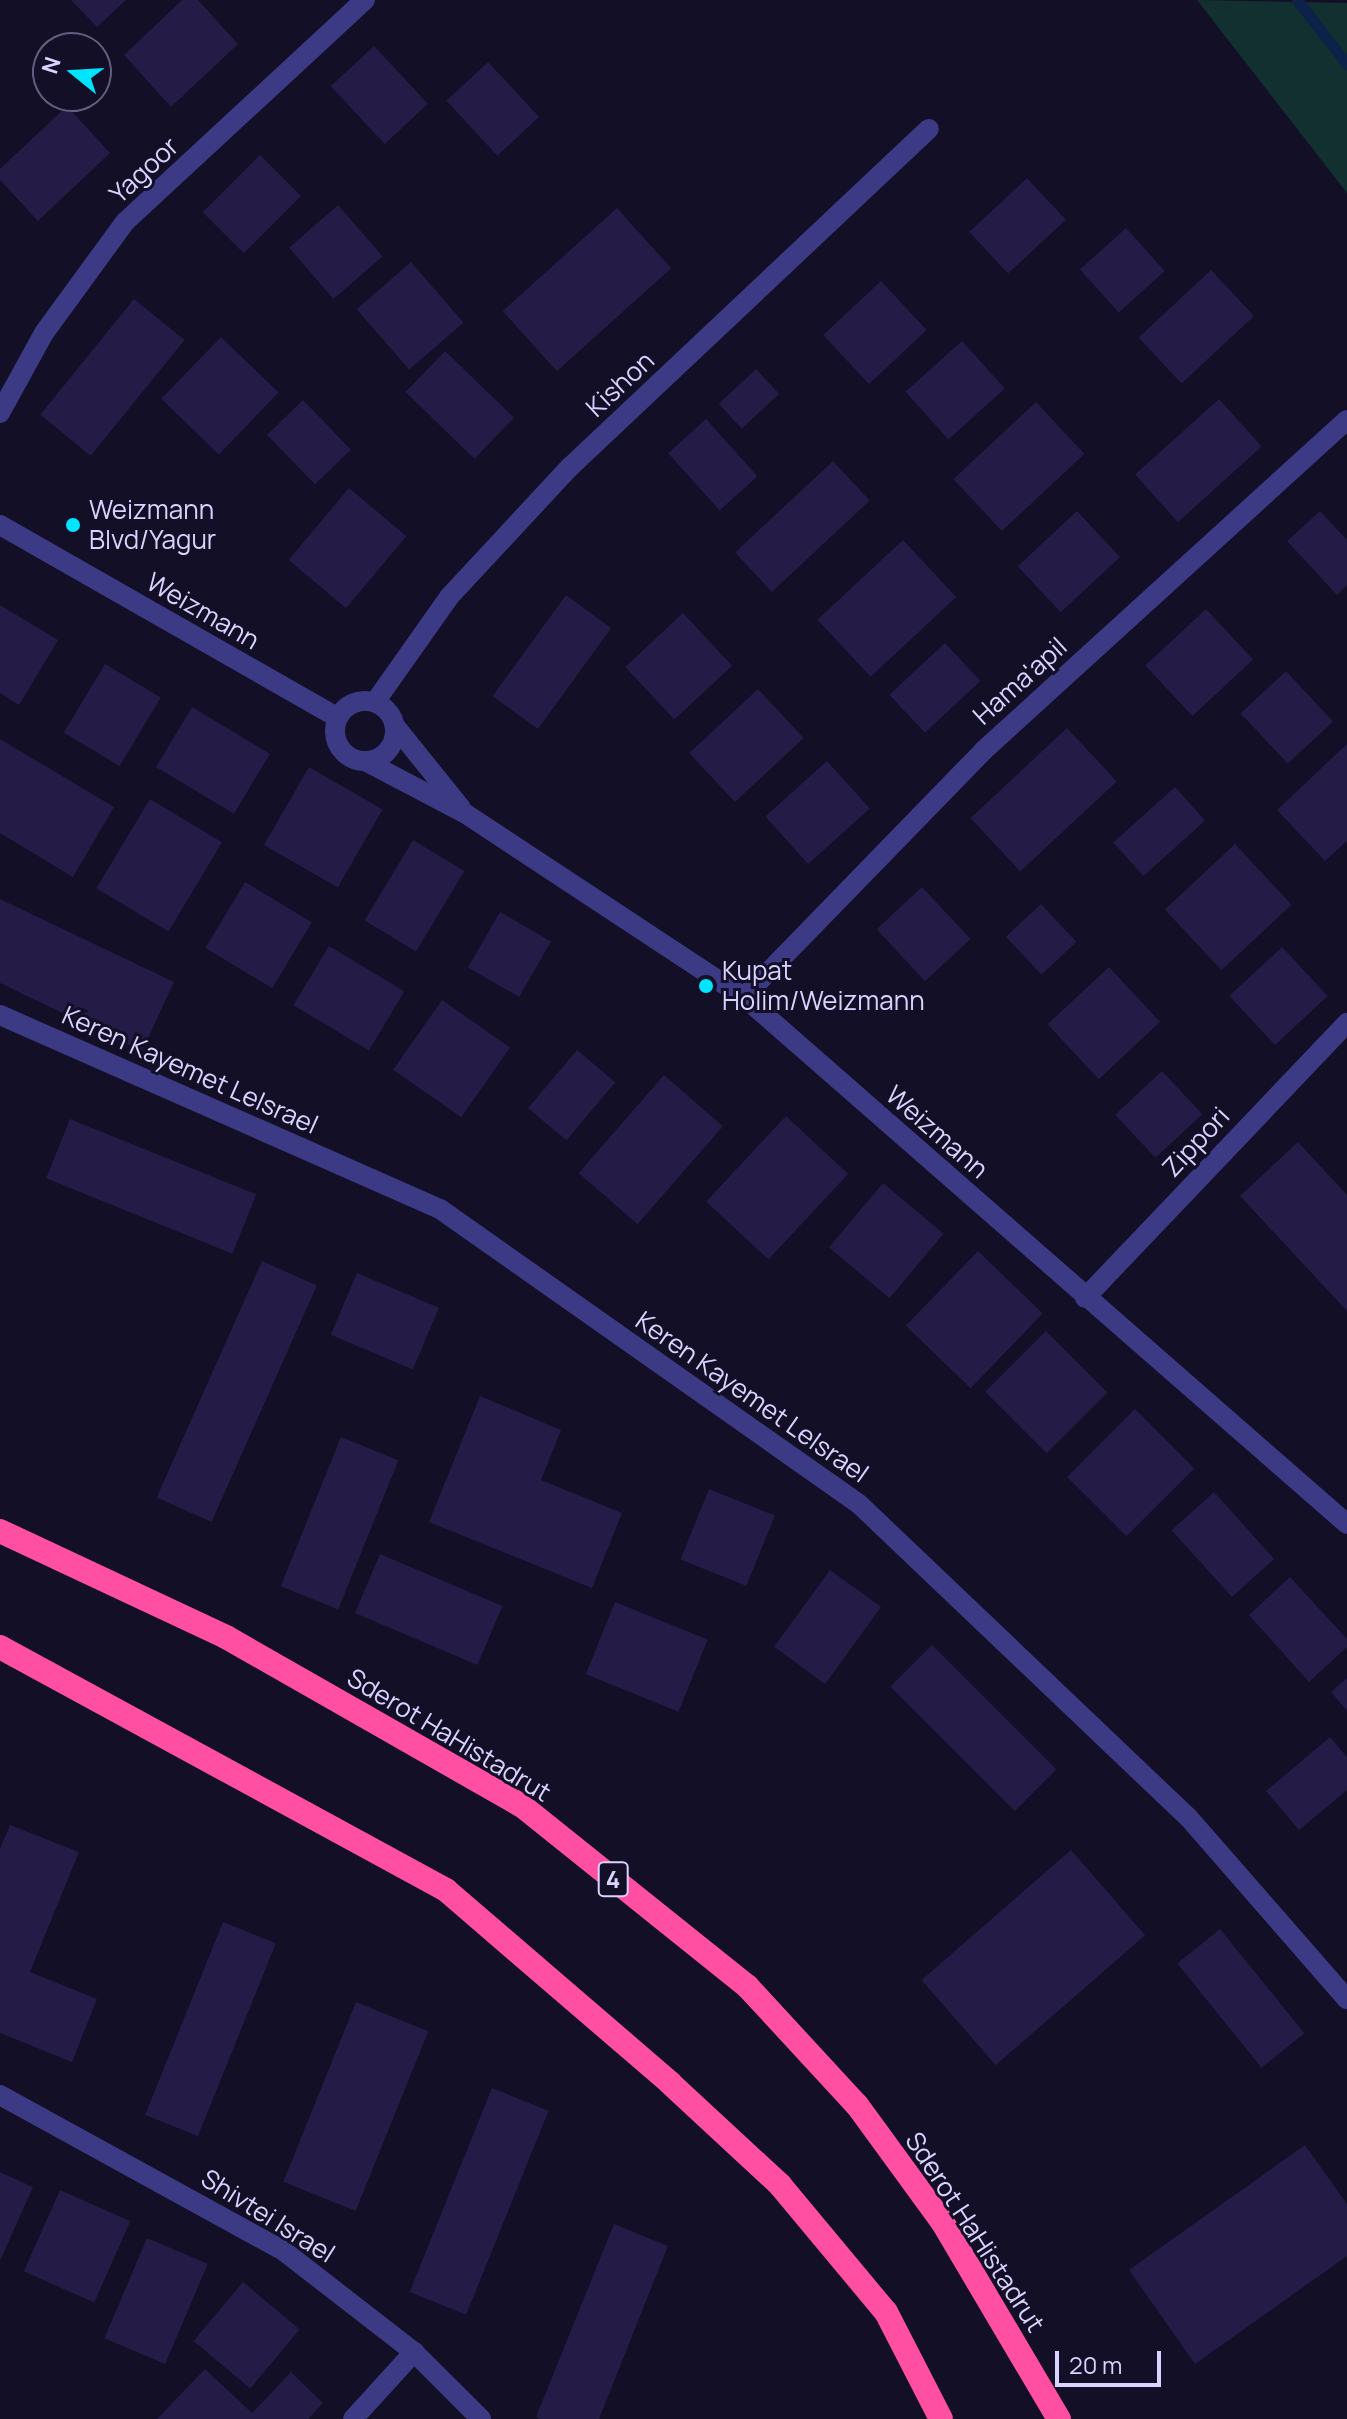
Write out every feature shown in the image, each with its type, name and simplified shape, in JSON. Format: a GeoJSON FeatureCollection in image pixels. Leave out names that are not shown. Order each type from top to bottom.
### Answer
{"type":"FeatureCollection","features":[{"type":"Feature","properties":{"kind":"highway","name":"Sderot HaHistadrut"},"geometry":{"type":"LineString","coordinates":[[0,1531],[226,1637],[521,1805],[747,1986],[857,2105],[943,2223],[1059,2419]]}},
{"type":"Feature","properties":{"kind":"highway"},"geometry":{"type":"LineString","coordinates":[[0,1647],[446,1890],[670,2083],[780,2185],[886,2312],[941,2419]]}},
{"type":"Feature","properties":{"kind":"street","name":"Yagoor"},"geometry":{"type":"LineString","coordinates":[[0,413],[44,333],[125,222],[365,0]]}},
{"type":"Feature","properties":{"kind":"street","name":"Kishon"},"geometry":{"type":"LineString","coordinates":[[375,702],[449,597],[570,467],[929,129]]}},
{"type":"Feature","properties":{"kind":"street","name":"Hama'apil"},"geometry":{"type":"LineString","coordinates":[[744,997],[983,751],[1347,420]]}},
{"type":"Feature","properties":{"kind":"street","name":"Weizmann"},"geometry":{"type":"LineString","coordinates":[[0,525],[338,718]]}},
{"type":"Feature","properties":{"kind":"street"},"geometry":{"type":"LineString","coordinates":[[375,702],[385,707],[395,726],[391,747],[365,761],[340,747],[338,718],[350,705],[375,702]]}},
{"type":"Feature","properties":{"kind":"street","name":"Weizmann"},"geometry":{"type":"LineString","coordinates":[[395,726],[466,814]]}},
{"type":"Feature","properties":{"kind":"street","name":"Weizmann"},"geometry":{"type":"LineString","coordinates":[[365,761],[466,814],[744,997],[1347,1524]]}},
{"type":"Feature","properties":{"kind":"street","name":"Keren Kayemet LeIsrael"},"geometry":{"type":"LineString","coordinates":[[0,1015],[440,1209],[859,1504],[1188,1817],[1347,1999]]}},
{"type":"Feature","properties":{"kind":"street","name":"Zippori"},"geometry":{"type":"LineString","coordinates":[[1085,1298],[1347,1023]]}},
{"type":"Feature","properties":{"kind":"street","name":"Shivtei Israel"},"geometry":{"type":"LineString","coordinates":[[0,2095],[285,2252],[414,2352],[481,2419]]}},
{"type":"Feature","properties":{"kind":"street"},"geometry":{"type":"LineString","coordinates":[[353,2419],[414,2352]]}},
{"type":"Feature","properties":{"kind":"green space"},"geometry":{"type":"Polygon","coordinates":[[[1197,0],[1347,3],[1347,193],[1197,0]]]}},
{"type":"Feature","properties":{"kind":"building"},"geometry":{"type":"Polygon","coordinates":[[[71,0],[126,0],[97,27],[71,0]]]}},
{"type":"Feature","properties":{"kind":"building"},"geometry":{"type":"Polygon","coordinates":[[[182,0],[198,0],[238,44],[171,107],[124,55],[182,0]]]}},
{"type":"Feature","properties":{"kind":"building"},"geometry":{"type":"Polygon","coordinates":[[[374,46],[428,104],[385,144],[331,86],[374,46]]]}},
{"type":"Feature","properties":{"kind":"building"},"geometry":{"type":"Polygon","coordinates":[[[488,62],[539,117],[497,156],[446,101],[488,62]]]}},
{"type":"Feature","properties":{"kind":"building"},"geometry":{"type":"Polygon","coordinates":[[[61,112],[72,112],[110,153],[38,221],[0,180],[0,169],[61,112]]]}},
{"type":"Feature","properties":{"kind":"building"},"geometry":{"type":"Polygon","coordinates":[[[260,155],[301,196],[244,253],[203,212],[260,155]]]}},
{"type":"Feature","properties":{"kind":"building"},"geometry":{"type":"Polygon","coordinates":[[[1027,178],[1066,220],[1008,274],[969,232],[1027,178]]]}},
{"type":"Feature","properties":{"kind":"building"},"geometry":{"type":"Polygon","coordinates":[[[338,205],[383,256],[334,299],[289,248],[338,205]]]}},
{"type":"Feature","properties":{"kind":"building"},"geometry":{"type":"Polygon","coordinates":[[[617,208],[671,268],[557,371],[503,311],[617,208]]]}},
{"type":"Feature","properties":{"kind":"building"},"geometry":{"type":"Polygon","coordinates":[[[1126,228],[1165,271],[1119,313],[1080,269],[1126,228]]]}},
{"type":"Feature","properties":{"kind":"building"},"geometry":{"type":"Polygon","coordinates":[[[411,262],[463,322],[409,370],[357,309],[411,262]]]}},
{"type":"Feature","properties":{"kind":"building"},"geometry":{"type":"Polygon","coordinates":[[[1211,270],[1254,316],[1182,384],[1139,338],[1211,270]]]}},
{"type":"Feature","properties":{"kind":"building"},"geometry":{"type":"Polygon","coordinates":[[[881,281],[927,330],[869,384],[823,335],[881,281]]]}},
{"type":"Feature","properties":{"kind":"building"},"geometry":{"type":"Polygon","coordinates":[[[134,299],[185,340],[91,456],[40,415],[134,299]]]}},
{"type":"Feature","properties":{"kind":"building"},"geometry":{"type":"Polygon","coordinates":[[[221,337],[279,393],[219,454],[161,399],[221,337]]]}},
{"type":"Feature","properties":{"kind":"building"},"geometry":{"type":"Polygon","coordinates":[[[962,341],[1005,389],[948,439],[906,392],[962,341]]]}},
{"type":"Feature","properties":{"kind":"building"},"geometry":{"type":"Polygon","coordinates":[[[445,351],[514,418],[474,459],[405,392],[445,351]]]}},
{"type":"Feature","properties":{"kind":"building"},"geometry":{"type":"Polygon","coordinates":[[[756,369],[779,394],[742,429],[719,404],[756,369]]]}},
{"type":"Feature","properties":{"kind":"building"},"geometry":{"type":"Polygon","coordinates":[[[1219,399],[1262,447],[1178,522],[1135,475],[1219,399]]]}},
{"type":"Feature","properties":{"kind":"building"},"geometry":{"type":"Polygon","coordinates":[[[303,400],[351,450],[315,484],[267,435],[303,400]]]}},
{"type":"Feature","properties":{"kind":"building"},"geometry":{"type":"Polygon","coordinates":[[[1036,402],[1084,454],[1002,531],[953,479],[1036,402]]]}},
{"type":"Feature","properties":{"kind":"building"},"geometry":{"type":"Polygon","coordinates":[[[706,419],[758,476],[720,510],[668,453],[706,419]]]}},
{"type":"Feature","properties":{"kind":"building"},"geometry":{"type":"Polygon","coordinates":[[[833,461],[870,500],[772,592],[735,552],[833,461]]]}},
{"type":"Feature","properties":{"kind":"building"},"geometry":{"type":"Polygon","coordinates":[[[349,488],[406,536],[346,608],[289,560],[349,488]]]}},
{"type":"Feature","properties":{"kind":"building"},"geometry":{"type":"Polygon","coordinates":[[[1077,511],[1120,557],[1061,612],[1018,566],[1077,511]]]}},
{"type":"Feature","properties":{"kind":"building"},"geometry":{"type":"Polygon","coordinates":[[[1320,511],[1347,540],[1347,585],[1337,595],[1287,541],[1320,511]]]}},
{"type":"Feature","properties":{"kind":"building"},"geometry":{"type":"Polygon","coordinates":[[[903,540],[956,597],[871,677],[817,620],[903,540]]]}},
{"type":"Feature","properties":{"kind":"building"},"geometry":{"type":"Polygon","coordinates":[[[566,595],[611,628],[538,729],[493,696],[566,595]]]}},
{"type":"Feature","properties":{"kind":"building"},"geometry":{"type":"Polygon","coordinates":[[[0,605],[58,640],[19,705],[0,693],[0,605]]]}},
{"type":"Feature","properties":{"kind":"building"},"geometry":{"type":"Polygon","coordinates":[[[1206,609],[1253,659],[1192,716],[1145,666],[1206,609]]]}},
{"type":"Feature","properties":{"kind":"building"},"geometry":{"type":"Polygon","coordinates":[[[683,613],[732,666],[674,720],[625,667],[683,613]]]}},
{"type":"Feature","properties":{"kind":"building"},"geometry":{"type":"Polygon","coordinates":[[[945,643],[980,681],[925,733],[889,695],[945,643]]]}},
{"type":"Feature","properties":{"kind":"building"},"geometry":{"type":"Polygon","coordinates":[[[105,664],[161,697],[120,766],[64,733],[105,664]]]}},
{"type":"Feature","properties":{"kind":"building"},"geometry":{"type":"Polygon","coordinates":[[[1286,671],[1333,721],[1288,764],[1241,713],[1286,671]]]}},
{"type":"Feature","properties":{"kind":"building"},"geometry":{"type":"Polygon","coordinates":[[[758,689],[804,738],[735,802],[689,753],[758,689]]]}},
{"type":"Feature","properties":{"kind":"building"},"geometry":{"type":"Polygon","coordinates":[[[192,707],[270,754],[234,814],[156,767],[192,707]]]}},
{"type":"Feature","properties":{"kind":"building"},"geometry":{"type":"Polygon","coordinates":[[[1067,728],[1117,781],[1020,871],[970,818],[1067,728]]]}},
{"type":"Feature","properties":{"kind":"building"},"geometry":{"type":"Polygon","coordinates":[[[0,739],[114,807],[73,877],[0,833],[0,739]]]}},
{"type":"Feature","properties":{"kind":"building"},"geometry":{"type":"Polygon","coordinates":[[[1347,744],[1347,841],[1325,861],[1277,810],[1347,744]]]}},
{"type":"Feature","properties":{"kind":"building"},"geometry":{"type":"Polygon","coordinates":[[[827,761],[870,809],[808,864],[765,817],[827,761]]]}},
{"type":"Feature","properties":{"kind":"building"},"geometry":{"type":"Polygon","coordinates":[[[309,767],[383,810],[338,887],[264,845],[309,767]]]}},
{"type":"Feature","properties":{"kind":"building"},"geometry":{"type":"Polygon","coordinates":[[[1175,787],[1205,820],[1143,876],[1113,843],[1175,787]]]}},
{"type":"Feature","properties":{"kind":"building"},"geometry":{"type":"Polygon","coordinates":[[[150,799],[222,842],[168,931],[96,888],[150,799]]]}},
{"type":"Feature","properties":{"kind":"building"},"geometry":{"type":"Polygon","coordinates":[[[413,840],[464,871],[416,951],[365,921],[413,840]]]}},
{"type":"Feature","properties":{"kind":"building"},"geometry":{"type":"Polygon","coordinates":[[[1235,844],[1292,905],[1221,970],[1165,909],[1235,844]]]}},
{"type":"Feature","properties":{"kind":"building"},"geometry":{"type":"Polygon","coordinates":[[[245,882],[312,922],[272,988],[205,948],[245,882]]]}},
{"type":"Feature","properties":{"kind":"building"},"geometry":{"type":"Polygon","coordinates":[[[922,887],[970,939],[925,981],[877,929],[922,887]]]}},
{"type":"Feature","properties":{"kind":"building"},"geometry":{"type":"Polygon","coordinates":[[[0,899],[174,982],[142,1051],[0,983],[0,899]]]}},
{"type":"Feature","properties":{"kind":"building"},"geometry":{"type":"Polygon","coordinates":[[[1041,904],[1076,942],[1041,975],[1006,937],[1041,904]]]}},
{"type":"Feature","properties":{"kind":"building"},"geometry":{"type":"Polygon","coordinates":[[[500,912],[551,942],[519,997],[468,967],[500,912]]]}},
{"type":"Feature","properties":{"kind":"building"},"geometry":{"type":"Polygon","coordinates":[[[329,946],[404,991],[369,1050],[293,1005],[329,946]]]}},
{"type":"Feature","properties":{"kind":"building"},"geometry":{"type":"Polygon","coordinates":[[[1282,947],[1328,996],[1275,1045],[1229,996],[1282,947]]]}},
{"type":"Feature","properties":{"kind":"building"},"geometry":{"type":"Polygon","coordinates":[[[1109,967],[1160,1022],[1099,1079],[1048,1024],[1109,967]]]}},
{"type":"Feature","properties":{"kind":"building"},"geometry":{"type":"Polygon","coordinates":[[[442,1000],[510,1048],[461,1117],[393,1070],[442,1000]]]}},
{"type":"Feature","properties":{"kind":"building"},"geometry":{"type":"Polygon","coordinates":[[[577,1050],[615,1082],[566,1140],[528,1108],[577,1050]]]}},
{"type":"Feature","properties":{"kind":"building"},"geometry":{"type":"Polygon","coordinates":[[[1162,1071],[1202,1114],[1155,1158],[1115,1115],[1162,1071]]]}},
{"type":"Feature","properties":{"kind":"building"},"geometry":{"type":"Polygon","coordinates":[[[664,1075],[723,1126],[638,1224],[579,1173],[664,1075]]]}},
{"type":"Feature","properties":{"kind":"building"},"geometry":{"type":"Polygon","coordinates":[[[786,1116],[848,1174],[768,1260],[706,1202],[786,1116]]]}},
{"type":"Feature","properties":{"kind":"building"},"geometry":{"type":"Polygon","coordinates":[[[70,1119],[256,1194],[232,1254],[46,1178],[70,1119]]]}},
{"type":"Feature","properties":{"kind":"building"},"geometry":{"type":"Polygon","coordinates":[[[1298,1142],[1347,1195],[1347,1311],[1240,1196],[1298,1142]]]}},
{"type":"Feature","properties":{"kind":"building"},"geometry":{"type":"Polygon","coordinates":[[[883,1183],[944,1234],[890,1298],[829,1247],[883,1183]]]}},
{"type":"Feature","properties":{"kind":"building"},"geometry":{"type":"Polygon","coordinates":[[[978,1251],[1043,1314],[970,1388],[906,1326],[978,1251]]]}},
{"type":"Feature","properties":{"kind":"building"},"geometry":{"type":"Polygon","coordinates":[[[262,1261],[317,1285],[211,1522],[157,1498],[262,1261]]]}},
{"type":"Feature","properties":{"kind":"building"},"geometry":{"type":"Polygon","coordinates":[[[357,1273],[439,1308],[413,1369],[331,1335],[357,1273]]]}},
{"type":"Feature","properties":{"kind":"building"},"geometry":{"type":"Polygon","coordinates":[[[1046,1331],[1108,1393],[1047,1453],[985,1392],[1046,1331]]]}},
{"type":"Feature","properties":{"kind":"building"},"geometry":{"type":"Polygon","coordinates":[[[480,1396],[561,1430],[541,1480],[622,1513],[592,1588],[429,1522],[480,1396]]]}},
{"type":"Feature","properties":{"kind":"building"},"geometry":{"type":"Polygon","coordinates":[[[1135,1409],[1194,1468],[1127,1536],[1067,1477],[1135,1409]]]}},
{"type":"Feature","properties":{"kind":"building"},"geometry":{"type":"Polygon","coordinates":[[[341,1437],[398,1460],[338,1610],[281,1586],[341,1437]]]}},
{"type":"Feature","properties":{"kind":"building"},"geometry":{"type":"Polygon","coordinates":[[[709,1489],[775,1516],[746,1586],[681,1559],[709,1489]]]}},
{"type":"Feature","properties":{"kind":"building"},"geometry":{"type":"Polygon","coordinates":[[[1214,1492],[1274,1559],[1232,1597],[1172,1530],[1214,1492]]]}},
{"type":"Feature","properties":{"kind":"building"},"geometry":{"type":"Polygon","coordinates":[[[380,1554],[502,1606],[477,1665],[355,1613],[380,1554]]]}},
{"type":"Feature","properties":{"kind":"building"},"geometry":{"type":"Polygon","coordinates":[[[830,1570],[881,1607],[825,1684],[774,1647],[830,1570]]]}},
{"type":"Feature","properties":{"kind":"building"},"geometry":{"type":"Polygon","coordinates":[[[1290,1577],[1347,1639],[1347,1647],[1309,1682],[1249,1615],[1290,1577]]]}},
{"type":"Feature","properties":{"kind":"building"},"geometry":{"type":"Polygon","coordinates":[[[615,1602],[708,1639],[678,1712],[586,1674],[615,1602]]]}},
{"type":"Feature","properties":{"kind":"building"},"geometry":{"type":"Polygon","coordinates":[[[932,1645],[1056,1769],[1015,1811],[890,1687],[932,1645]]]}},
{"type":"Feature","properties":{"kind":"building"},"geometry":{"type":"Polygon","coordinates":[[[1347,1678],[1347,1711],[1331,1692],[1347,1678]]]}},
{"type":"Feature","properties":{"kind":"building"},"geometry":{"type":"Polygon","coordinates":[[[1330,1737],[1347,1757],[1347,1790],[1299,1830],[1266,1791],[1330,1737]]]}},
{"type":"Feature","properties":{"kind":"building"},"geometry":{"type":"Polygon","coordinates":[[[10,1825],[79,1852],[30,1972],[97,1999],[72,2062],[0,2033],[0,1849],[10,1825]]]}},
{"type":"Feature","properties":{"kind":"building"},"geometry":{"type":"Polygon","coordinates":[[[1071,1850],[1145,1935],[996,2065],[922,1980],[1071,1850]]]}},
{"type":"Feature","properties":{"kind":"building"},"geometry":{"type":"Polygon","coordinates":[[[223,1922],[276,1943],[198,2136],[145,2115],[223,1922]]]}},
{"type":"Feature","properties":{"kind":"building"},"geometry":{"type":"Polygon","coordinates":[[[1220,1929],[1304,2033],[1262,2068],[1177,1964],[1220,1929]]]}},
{"type":"Feature","properties":{"kind":"building"},"geometry":{"type":"Polygon","coordinates":[[[356,2002],[428,2031],[356,2211],[283,2182],[356,2002]]]}},
{"type":"Feature","properties":{"kind":"building"},"geometry":{"type":"Polygon","coordinates":[[[492,2088],[549,2111],[466,2315],[410,2292],[492,2088]]]}},
{"type":"Feature","properties":{"kind":"building"},"geometry":{"type":"Polygon","coordinates":[[[1305,2145],[1347,2204],[1347,2256],[1195,2364],[1129,2270],[1305,2145]]]}},
{"type":"Feature","properties":{"kind":"building"},"geometry":{"type":"Polygon","coordinates":[[[0,2172],[33,2187],[0,2261],[0,2172]]]}},
{"type":"Feature","properties":{"kind":"building"},"geometry":{"type":"Polygon","coordinates":[[[60,2190],[130,2221],[94,2303],[24,2271],[60,2190]]]}},
{"type":"Feature","properties":{"kind":"building"},"geometry":{"type":"Polygon","coordinates":[[[614,2224],[668,2246],[599,2419],[540,2419],[536,2417],[614,2224]]]}},
{"type":"Feature","properties":{"kind":"building"},"geometry":{"type":"Polygon","coordinates":[[[147,2238],[208,2264],[165,2364],[104,2338],[147,2238]]]}},
{"type":"Feature","properties":{"kind":"building"},"geometry":{"type":"Polygon","coordinates":[[[243,2282],[300,2330],[250,2389],[194,2341],[243,2282]]]}},
{"type":"Feature","properties":{"kind":"building"},"geometry":{"type":"Polygon","coordinates":[[[205,2369],[252,2413],[291,2372],[323,2403],[308,2419],[157,2419],[205,2369]]]}},
{"type":"Feature","properties":{"kind":"waterway"},"geometry":{"type":"LineString","coordinates":[[1297,0],[1347,64]]}},
{"type":"Feature","properties":{"kind":"place","name":"Weizmann Blvd/Yagur"},"geometry":{"type":"Point","coordinates":[73,525]}},
{"type":"Feature","properties":{"kind":"place","name":"Kupat Holim/Weizmann"},"geometry":{"type":"Point","coordinates":[706,986]}}]}
